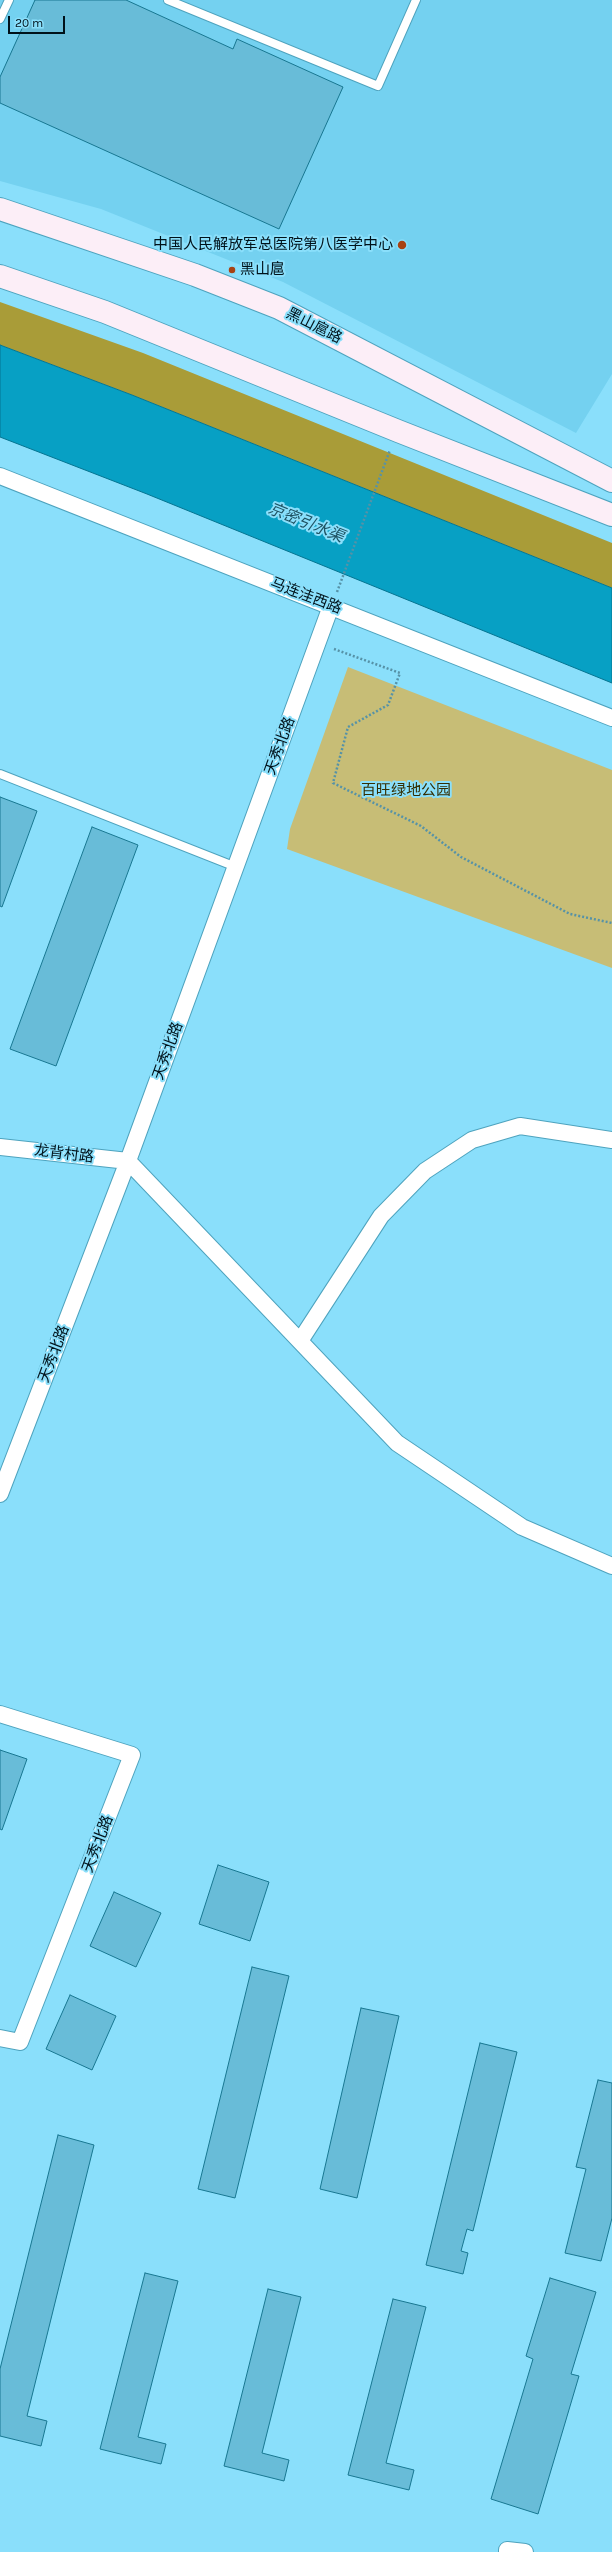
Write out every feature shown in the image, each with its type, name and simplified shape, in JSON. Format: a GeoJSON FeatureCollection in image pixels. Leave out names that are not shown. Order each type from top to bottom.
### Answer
{"type":"FeatureCollection","features":[{"type":"Feature","properties":{"kind":"main road","name":"黑山扈路"},"geometry":{"type":"LineString","coordinates":[[0,209],[195,275],[279,308],[612,481]]}},
{"type":"Feature","properties":{"kind":"main road"},"geometry":{"type":"LineString","coordinates":[[0,276],[105,312],[398,431],[612,515]]}},
{"type":"Feature","properties":{"kind":"street","name":"马连洼西路"},"geometry":{"type":"LineString","coordinates":[[0,476],[612,718]]}},
{"type":"Feature","properties":{"kind":"street","name":"天秀北路"},"geometry":{"type":"LineString","coordinates":[[0,1494],[128,1161],[331,606]]}},
{"type":"Feature","properties":{"kind":"street"},"geometry":{"type":"LineString","coordinates":[[300,1341],[380,1216],[425,1171],[472,1140],[520,1126],[612,1140]]}},
{"type":"Feature","properties":{"kind":"street","name":"龙背村路"},"geometry":{"type":"LineString","coordinates":[[0,1147],[128,1161]]}},
{"type":"Feature","properties":{"kind":"street"},"geometry":{"type":"LineString","coordinates":[[128,1161],[397,1443],[522,1527],[612,1566]]}},
{"type":"Feature","properties":{"kind":"street","name":"天秀北路"},"geometry":{"type":"LineString","coordinates":[[0,1714],[132,1755],[20,2042],[0,2038]]}},
{"type":"Feature","properties":{"kind":"street"},"geometry":{"type":"LineString","coordinates":[[507,2552],[507,2550],[525,2552]]}},
{"type":"Feature","properties":{"kind":"lane"},"geometry":{"type":"LineString","coordinates":[[0,19],[9,0]]}},
{"type":"Feature","properties":{"kind":"lane"},"geometry":{"type":"LineString","coordinates":[[168,0],[378,86],[416,0]]}},
{"type":"Feature","properties":{"kind":"lane"},"geometry":{"type":"LineString","coordinates":[[0,774],[236,867]]}},
{"type":"Feature","properties":{"kind":"path"},"geometry":{"type":"LineString","coordinates":[[331,606],[398,431]]}},
{"type":"Feature","properties":{"kind":"path"},"geometry":{"type":"LineString","coordinates":[[318,642],[400,673],[388,705],[348,727],[333,783],[421,826],[461,857],[570,914],[612,923]]}},
{"type":"Feature","properties":{"kind":"shaded area","name":"中国人民解放军总医院第八医学中心"},"geometry":{"type":"Polygon","coordinates":[[[0,0],[612,0],[612,374],[576,433],[283,282],[101,209],[0,181],[0,0]]]}},
{"type":"Feature","properties":{"kind":"shaded area"},"geometry":{"type":"Polygon","coordinates":[[[0,302],[143,353],[612,543],[612,588],[132,395],[0,345],[0,302]]]}},
{"type":"Feature","properties":{"kind":"green space","name":"百旺绿地公园"},"geometry":{"type":"Polygon","coordinates":[[[348,667],[612,770],[612,968],[287,849],[290,829],[348,667]]]}},
{"type":"Feature","properties":{"kind":"water","name":"京密引水渠"},"geometry":{"type":"Polygon","coordinates":[[[0,345],[132,395],[612,588],[612,683],[147,494],[0,437],[0,345]]]}},
{"type":"Feature","properties":{"kind":"building"},"geometry":{"type":"Polygon","coordinates":[[[35,0],[126,0],[233,49],[237,39],[343,87],[279,229],[0,103],[0,77],[35,0]]]}},
{"type":"Feature","properties":{"kind":"building"},"geometry":{"type":"Polygon","coordinates":[[[0,797],[37,811],[2,907],[0,906],[0,797]]]}},
{"type":"Feature","properties":{"kind":"building"},"geometry":{"type":"Polygon","coordinates":[[[92,827],[138,845],[56,1066],[10,1049],[92,827]]]}},
{"type":"Feature","properties":{"kind":"building"},"geometry":{"type":"Polygon","coordinates":[[[0,1750],[27,1759],[2,1830],[0,1829],[0,1750]]]}},
{"type":"Feature","properties":{"kind":"building"},"geometry":{"type":"Polygon","coordinates":[[[218,1865],[269,1882],[250,1941],[199,1924],[218,1865]]]}},
{"type":"Feature","properties":{"kind":"building"},"geometry":{"type":"Polygon","coordinates":[[[114,1892],[161,1913],[136,1967],[90,1946],[114,1892]]]}},
{"type":"Feature","properties":{"kind":"building"},"geometry":{"type":"Polygon","coordinates":[[[252,1967],[289,1976],[235,2198],[198,2189],[252,1967]]]}},
{"type":"Feature","properties":{"kind":"building"},"geometry":{"type":"Polygon","coordinates":[[[70,1995],[116,2016],[92,2070],[46,2049],[70,1995]]]}},
{"type":"Feature","properties":{"kind":"building"},"geometry":{"type":"Polygon","coordinates":[[[361,2008],[399,2016],[357,2198],[320,2189],[361,2008]]]}},
{"type":"Feature","properties":{"kind":"building"},"geometry":{"type":"Polygon","coordinates":[[[480,2043],[517,2052],[473,2231],[467,2229],[461,2251],[468,2253],[463,2274],[426,2265],[480,2043]]]}},
{"type":"Feature","properties":{"kind":"building"},"geometry":{"type":"Polygon","coordinates":[[[598,2080],[612,2083],[612,2218],[601,2261],[565,2253],[586,2169],[576,2167],[598,2080]]]}},
{"type":"Feature","properties":{"kind":"building"},"geometry":{"type":"Polygon","coordinates":[[[58,2135],[94,2145],[27,2416],[47,2421],[41,2446],[0,2436],[0,2369],[58,2135]]]}},
{"type":"Feature","properties":{"kind":"building"},"geometry":{"type":"Polygon","coordinates":[[[145,2273],[178,2281],[138,2437],[166,2444],[161,2464],[100,2449],[145,2273]]]}},
{"type":"Feature","properties":{"kind":"building"},"geometry":{"type":"Polygon","coordinates":[[[550,2278],[596,2292],[571,2374],[579,2376],[538,2514],[491,2499],[533,2359],[526,2356],[550,2278]]]}},
{"type":"Feature","properties":{"kind":"building"},"geometry":{"type":"Polygon","coordinates":[[[268,2289],[301,2297],[262,2453],[289,2460],[284,2481],[224,2466],[268,2289]]]}},
{"type":"Feature","properties":{"kind":"building"},"geometry":{"type":"Polygon","coordinates":[[[393,2299],[426,2307],[386,2463],[414,2470],[409,2490],[348,2475],[393,2299]]]}},
{"type":"Feature","properties":{"kind":"place","name":"中国人民解放军总医院第八医学中心"},"geometry":{"type":"Point","coordinates":[402,245]}},
{"type":"Feature","properties":{"kind":"place","name":"黑山扈"},"geometry":{"type":"Point","coordinates":[232,270]}}]}
